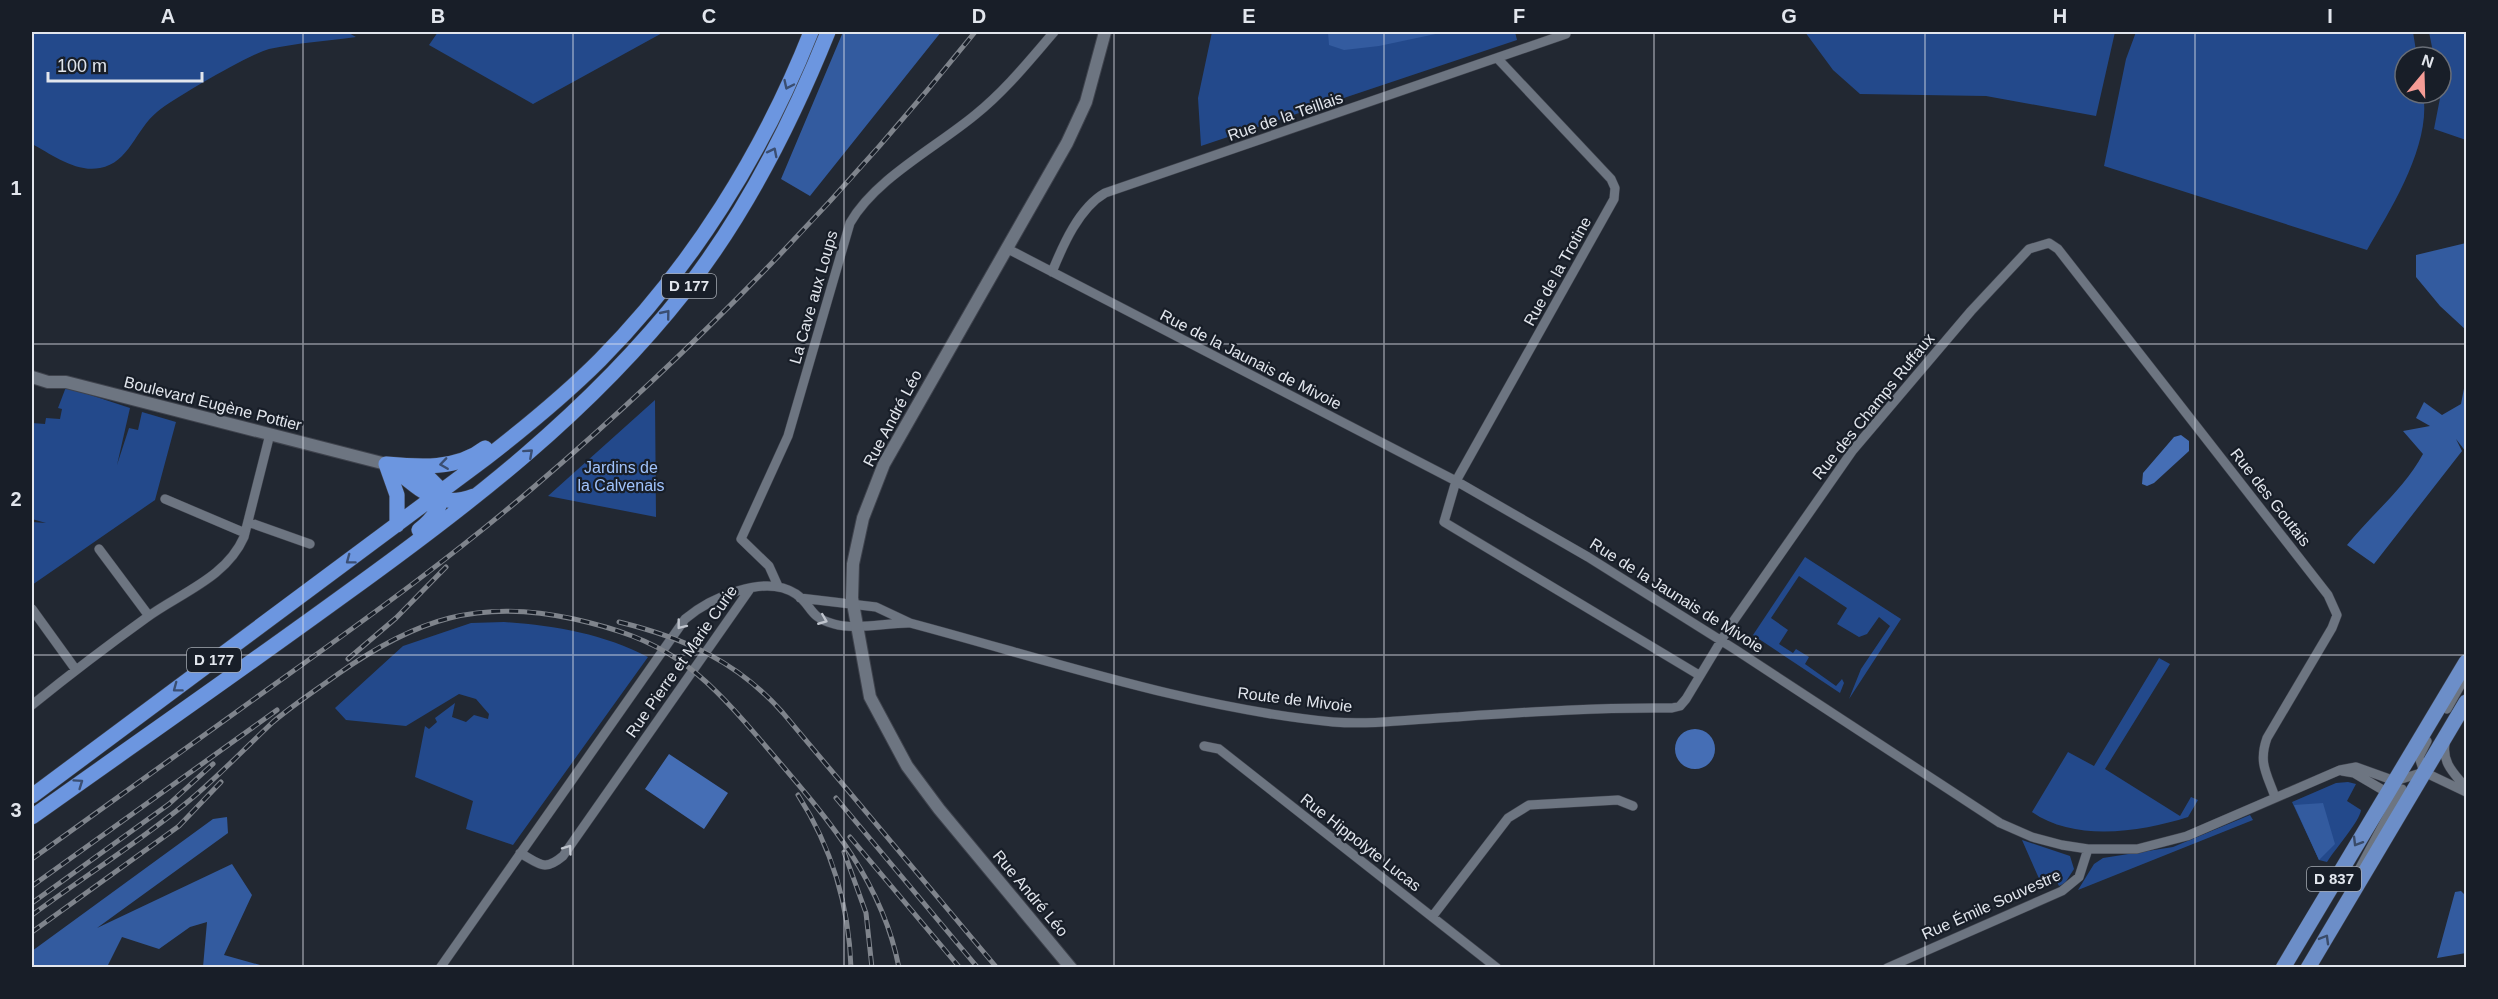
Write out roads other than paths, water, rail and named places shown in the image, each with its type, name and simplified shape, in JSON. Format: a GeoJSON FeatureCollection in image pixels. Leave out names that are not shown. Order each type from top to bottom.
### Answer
{"type":"FeatureCollection","features":[{"type":"Feature","properties":{"kind":"highway","name":"D 177"},"geometry":{"type":"LineString","coordinates":[[32,796],[397,525],[439,497],[534,421],[600,360],[652,302],[706,231],[736,184],[784,93],[811,32]]}},
{"type":"Feature","properties":{"kind":"highway","name":"D 177"},"geometry":{"type":"LineString","coordinates":[[485,491],[603,386],[686,290],[738,215],[764,170],[800,99],[828,32]]}},
{"type":"Feature","properties":{"kind":"highway"},"geometry":{"type":"LineString","coordinates":[[386,464],[405,466],[448,464],[466,460],[480,452],[562,384],[652,302]]}},
{"type":"Feature","properties":{"kind":"highway"},"geometry":{"type":"LineString","coordinates":[[386,464],[439,497],[465,500],[485,491]]}},
{"type":"Feature","properties":{"kind":"highway"},"geometry":{"type":"LineString","coordinates":[[386,464],[397,495],[397,525]]}},
{"type":"Feature","properties":{"kind":"highway"},"geometry":{"type":"LineString","coordinates":[[405,466],[426,476],[439,497]]}},
{"type":"Feature","properties":{"kind":"highway"},"geometry":{"type":"LineString","coordinates":[[219,686],[485,491]]}},
{"type":"Feature","properties":{"kind":"highway"},"geometry":{"type":"LineString","coordinates":[[219,686],[428,523],[439,497]]}},
{"type":"Feature","properties":{"kind":"highway","name":"D 177"},"geometry":{"type":"LineString","coordinates":[[32,817],[219,686]]}},
{"type":"Feature","properties":{"kind":"main road","name":"D 837"},"geometry":{"type":"LineString","coordinates":[[2307,968],[2341,909],[2466,662]]}},
{"type":"Feature","properties":{"kind":"main road","name":"D 837"},"geometry":{"type":"LineString","coordinates":[[2283,968],[2405,784],[2447,733],[2466,702]]}},
{"type":"Feature","properties":{"kind":"street","name":"La Cave aux Loups"},"geometry":{"type":"LineString","coordinates":[[778,586],[769,566],[741,539],[788,436],[844,242],[855,215],[876,190],[976,115],[1005,89],[1054,32]]}},
{"type":"Feature","properties":{"kind":"street","name":"Rue André Léo"},"geometry":{"type":"LineString","coordinates":[[1071,968],[939,809],[907,766],[870,697],[852,604],[853,564],[863,518],[884,464],[1067,142],[1086,102],[1105,32]]}},
{"type":"Feature","properties":{"kind":"street","name":"Rue de la Teillais"},"geometry":{"type":"LineString","coordinates":[[1052,272],[1085,210],[1093,200],[1105,193],[1498,59],[1569,32]]}},
{"type":"Feature","properties":{"kind":"street","name":"Rue de la Trotine"},"geometry":{"type":"LineString","coordinates":[[1498,59],[1611,179],[1615,194],[1456,481],[1444,522],[1699,675]]}},
{"type":"Feature","properties":{"kind":"street","name":"Rue des Champs Ruffaux"},"geometry":{"type":"LineString","coordinates":[[1721,640],[1782,549],[1878,420],[1971,311],[2029,249],[2049,243]]}},
{"type":"Feature","properties":{"kind":"street","name":"Rue des Goutais"},"geometry":{"type":"LineString","coordinates":[[2049,243],[2058,249],[2144,356],[2328,596],[2337,615],[2332,628],[2267,738],[2262,753],[2264,770],[2275,797]]}},
{"type":"Feature","properties":{"kind":"street","name":"Rue de la Jaunais de Mivoie"},"geometry":{"type":"LineString","coordinates":[[1006,248],[1456,481],[1588,557],[1721,640],[2000,823],[2032,837],[2088,849],[2137,849],[2157,846],[2187,836],[2340,770],[2356,766],[2405,784]]}},
{"type":"Feature","properties":{"kind":"street","name":"Boulevard Eugène Pottier"},"geometry":{"type":"LineString","coordinates":[[32,377],[48,382],[66,382],[386,464]]}},
{"type":"Feature","properties":{"kind":"street"},"geometry":{"type":"LineString","coordinates":[[32,705],[149,616],[223,569],[237,553],[245,533],[270,434]]}},
{"type":"Feature","properties":{"kind":"street"},"geometry":{"type":"LineString","coordinates":[[165,499],[245,533]]}},
{"type":"Feature","properties":{"kind":"street"},"geometry":{"type":"LineString","coordinates":[[248,522],[310,544]]}},
{"type":"Feature","properties":{"kind":"street"},"geometry":{"type":"LineString","coordinates":[[99,549],[149,616]]}},
{"type":"Feature","properties":{"kind":"street"},"geometry":{"type":"LineString","coordinates":[[750,589],[778,586],[800,598],[814,617],[835,624],[855,627]]}},
{"type":"Feature","properties":{"kind":"street","name":"Rue Pierre et Marie Curie"},"geometry":{"type":"LineString","coordinates":[[440,968],[452,947],[685,619],[696,610],[729,594],[750,589]]}},
{"type":"Feature","properties":{"kind":"street","name":"Rue Pierre et Marie Curie"},"geometry":{"type":"LineString","coordinates":[[520,853],[544,866],[551,866],[563,856],[750,589]]}},
{"type":"Feature","properties":{"kind":"street","name":"Route de Mivoie"},"geometry":{"type":"LineString","coordinates":[[800,598],[876,607],[910,623],[1219,704],[1336,722],[1381,722],[1594,707],[1672,708],[1680,706],[1686,699],[1721,640]]}},
{"type":"Feature","properties":{"kind":"street"},"geometry":{"type":"LineString","coordinates":[[32,609],[76,670]]}},
{"type":"Feature","properties":{"kind":"street","name":"Route de Mivoie"},"geometry":{"type":"LineString","coordinates":[[855,627],[883,622],[910,623]]}},
{"type":"Feature","properties":{"kind":"street"},"geometry":{"type":"LineString","coordinates":[[2405,784],[2424,746],[2466,674]]}},
{"type":"Feature","properties":{"kind":"street"},"geometry":{"type":"LineString","coordinates":[[2447,733],[2445,759],[2466,790]]}},
{"type":"Feature","properties":{"kind":"street","name":"Rue Hippolyte Lucas"},"geometry":{"type":"LineString","coordinates":[[1204,747],[1219,749],[1497,968]]}},
{"type":"Feature","properties":{"kind":"street"},"geometry":{"type":"LineString","coordinates":[[2340,770],[2405,784],[2466,790]]}},
{"type":"Feature","properties":{"kind":"street"},"geometry":{"type":"LineString","coordinates":[[1432,917],[1508,818],[1530,805],[1617,800],[1634,806]]}},
{"type":"Feature","properties":{"kind":"street","name":"Rue Émile Souvestre"},"geometry":{"type":"LineString","coordinates":[[1887,968],[2062,891],[2079,877],[2088,849]]}},
{"type":"Feature","properties":{"kind":"street","name":"Rue Pierre et Marie Curie"},"geometry":{"type":"LineString","coordinates":[[447,968],[452,947]]}},
{"type":"Feature","properties":{"kind":"railway"},"geometry":{"type":"LineString","coordinates":[[32,859],[414,583],[505,511],[595,434],[710,325],[820,212],[925,93],[975,32]]}},
{"type":"Feature","properties":{"kind":"railway"},"geometry":{"type":"LineString","coordinates":[[348,659],[396,618],[446,567]]}},
{"type":"Feature","properties":{"kind":"railway"},"geometry":{"type":"LineString","coordinates":[[32,915],[166,819],[208,784],[273,722],[367,655],[394,639],[450,618],[508,611],[540,613],[574,619],[632,636],[677,659],[716,691],[802,789],[844,843],[878,902],[899,968]]}},
{"type":"Feature","properties":{"kind":"railway"},"geometry":{"type":"LineString","coordinates":[[619,622],[666,636],[709,654],[729,666],[766,695],[997,968]]}},
{"type":"Feature","properties":{"kind":"railway"},"geometry":{"type":"LineString","coordinates":[[32,886],[277,710]]}},
{"type":"Feature","properties":{"kind":"railway"},"geometry":{"type":"LineString","coordinates":[[32,903],[169,804],[213,764]]}},
{"type":"Feature","properties":{"kind":"railway"},"geometry":{"type":"LineString","coordinates":[[32,932],[179,826],[221,782]]}},
{"type":"Feature","properties":{"kind":"railway"},"geometry":{"type":"LineString","coordinates":[[798,795],[820,835],[836,877],[847,921],[851,968]]}},
{"type":"Feature","properties":{"kind":"railway"},"geometry":{"type":"LineString","coordinates":[[836,798],[978,968]]}},
{"type":"Feature","properties":{"kind":"railway"},"geometry":{"type":"LineString","coordinates":[[850,837],[960,968]]}},
{"type":"Feature","properties":{"kind":"railway"},"geometry":{"type":"LineString","coordinates":[[844,852],[866,913],[872,968]]}},
{"type":"Feature","properties":{"kind":"park label","name":"Jardins de la Calvenais"},"geometry":{"type":"Point","coordinates":[621,476]}}]}
